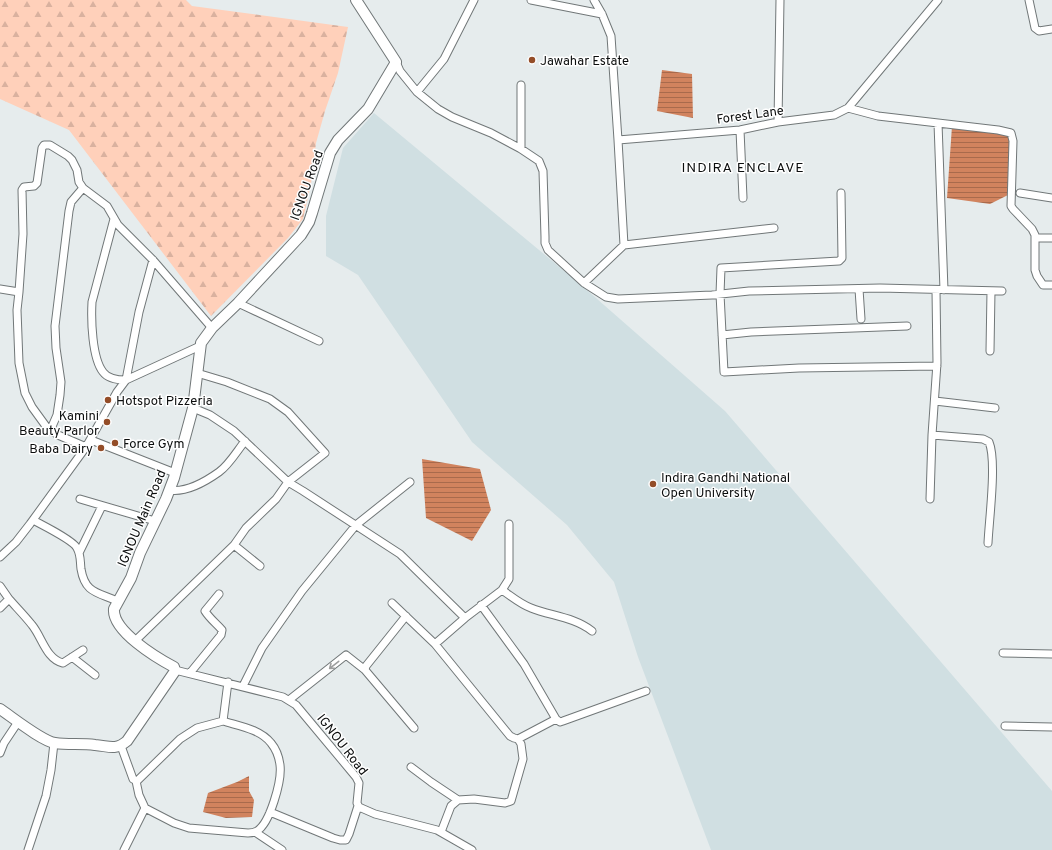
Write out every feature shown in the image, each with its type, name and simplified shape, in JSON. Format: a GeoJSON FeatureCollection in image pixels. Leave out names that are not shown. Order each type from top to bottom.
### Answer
{"type":"FeatureCollection","features":[{"type":"Feature","properties":{"kind":"street"},"geometry":{"type":"LineString","coordinates":[[356,0],[396,62],[400,71],[417,92],[428,102],[452,117],[490,133],[522,149],[539,161],[542,167],[544,238],[546,247],[584,283],[606,297],[618,299],[720,294],[749,291],[880,288],[1002,290]]}},
{"type":"Feature","properties":{"kind":"street"},"geometry":{"type":"LineString","coordinates":[[417,92],[444,59],[474,0]]}},
{"type":"Feature","properties":{"kind":"street"},"geometry":{"type":"LineString","coordinates":[[531,0],[602,14]]}},
{"type":"Feature","properties":{"kind":"street"},"geometry":{"type":"LineString","coordinates":[[594,0],[602,14],[611,36],[624,245]]}},
{"type":"Feature","properties":{"kind":"street"},"geometry":{"type":"LineString","coordinates":[[778,122],[780,0]]}},
{"type":"Feature","properties":{"kind":"street","name":"Forest Lane"},"geometry":{"type":"LineString","coordinates":[[618,140],[740,130],[778,122],[834,115],[848,108],[938,0]]}},
{"type":"Feature","properties":{"kind":"street"},"geometry":{"type":"LineString","coordinates":[[1029,0],[1035,28],[1039,31],[1052,29]]}},
{"type":"Feature","properties":{"kind":"street","name":"IGNOU Road"},"geometry":{"type":"LineString","coordinates":[[200,346],[202,340],[212,328],[238,303],[301,235],[309,222],[330,153],[338,140],[368,109],[396,62]]}},
{"type":"Feature","properties":{"kind":"street"},"geometry":{"type":"LineString","coordinates":[[521,85],[522,149]]}},
{"type":"Feature","properties":{"kind":"street"},"geometry":{"type":"LineString","coordinates":[[848,108],[878,116],[938,122],[1011,133],[1013,141],[1011,206],[1032,229],[1035,238],[1034,266],[1037,276],[1043,285],[1052,285]]}},
{"type":"Feature","properties":{"kind":"street"},"geometry":{"type":"LineString","coordinates":[[938,122],[944,290]]}},
{"type":"Feature","properties":{"kind":"street"},"geometry":{"type":"LineString","coordinates":[[740,130],[743,198]]}},
{"type":"Feature","properties":{"kind":"street"},"geometry":{"type":"LineString","coordinates":[[86,447],[50,431],[45,426],[25,393],[19,363],[17,310],[23,234],[22,190],[24,187],[34,186],[37,183],[42,148],[44,145],[50,145],[72,160],[79,182],[83,188],[107,206],[121,229],[153,260],[212,328]]}},
{"type":"Feature","properties":{"kind":"street"},"geometry":{"type":"LineString","coordinates":[[50,431],[57,415],[60,395],[61,382],[56,348],[55,326],[68,211],[71,202],[83,188]]}},
{"type":"Feature","properties":{"kind":"street"},"geometry":{"type":"LineString","coordinates":[[841,193],[841,260],[721,268],[720,294],[724,372],[799,368],[937,366]]}},
{"type":"Feature","properties":{"kind":"street"},"geometry":{"type":"LineString","coordinates":[[1020,193],[1052,198]]}},
{"type":"Feature","properties":{"kind":"street"},"geometry":{"type":"LineString","coordinates":[[114,219],[92,302],[93,343],[100,367],[103,372],[113,378],[126,380],[200,346]]}},
{"type":"Feature","properties":{"kind":"street"},"geometry":{"type":"LineString","coordinates":[[584,283],[624,245],[774,228]]}},
{"type":"Feature","properties":{"kind":"street"},"geometry":{"type":"LineString","coordinates":[[1035,238],[1052,238]]}},
{"type":"Feature","properties":{"kind":"street"},"geometry":{"type":"LineString","coordinates":[[0,557],[16,542],[91,440],[117,392],[126,380],[139,312],[153,260]]}},
{"type":"Feature","properties":{"kind":"street"},"geometry":{"type":"LineString","coordinates":[[0,289],[19,292]]}},
{"type":"Feature","properties":{"kind":"street"},"geometry":{"type":"LineString","coordinates":[[859,289],[861,319]]}},
{"type":"Feature","properties":{"kind":"street"},"geometry":{"type":"LineString","coordinates":[[930,499],[932,435],[937,366],[936,290]]}},
{"type":"Feature","properties":{"kind":"street"},"geometry":{"type":"LineString","coordinates":[[990,351],[991,291]]}},
{"type":"Feature","properties":{"kind":"street"},"geometry":{"type":"LineString","coordinates":[[238,303],[319,342]]}},
{"type":"Feature","properties":{"kind":"street"},"geometry":{"type":"LineString","coordinates":[[722,335],[907,326]]}},
{"type":"Feature","properties":{"kind":"street","name":"IGNOU Main Road"},"geometry":{"type":"LineString","coordinates":[[117,601],[131,578],[175,473],[193,408],[200,346]]}},
{"type":"Feature","properties":{"kind":"street"},"geometry":{"type":"LineString","coordinates":[[135,641],[234,545],[246,528],[276,499],[288,482],[325,453],[325,451],[288,412],[270,399],[197,372]]}},
{"type":"Feature","properties":{"kind":"street"},"geometry":{"type":"LineString","coordinates":[[935,401],[995,408]]}},
{"type":"Feature","properties":{"kind":"street"},"geometry":{"type":"LineString","coordinates":[[193,408],[216,419],[245,441],[288,482],[400,554],[465,618]]}},
{"type":"Feature","properties":{"kind":"street"},"geometry":{"type":"LineString","coordinates":[[932,435],[983,439],[989,442],[992,451],[992,478],[988,543]]}},
{"type":"Feature","properties":{"kind":"street"},"geometry":{"type":"LineString","coordinates":[[91,440],[175,473]]}},
{"type":"Feature","properties":{"kind":"street"},"geometry":{"type":"LineString","coordinates":[[169,490],[183,490],[194,486],[219,472],[245,441]]}},
{"type":"Feature","properties":{"kind":"street"},"geometry":{"type":"LineString","coordinates":[[243,686],[262,648],[297,597],[356,525],[410,482]]}},
{"type":"Feature","properties":{"kind":"street"},"geometry":{"type":"LineString","coordinates":[[80,499],[155,521]]}},
{"type":"Feature","properties":{"kind":"street"},"geometry":{"type":"LineString","coordinates":[[79,553],[102,506]]}},
{"type":"Feature","properties":{"kind":"street"},"geometry":{"type":"LineString","coordinates":[[0,709],[44,739],[54,743],[95,745],[112,748],[121,746],[127,741],[175,670],[174,667],[135,641],[121,627],[114,614],[117,601],[89,589],[83,580],[81,556],[74,544],[33,520]]}},
{"type":"Feature","properties":{"kind":"street"},"geometry":{"type":"LineString","coordinates":[[435,644],[481,605],[502,590],[510,577],[509,524]]}},
{"type":"Feature","properties":{"kind":"street"},"geometry":{"type":"LineString","coordinates":[[234,545],[260,566]]}},
{"type":"Feature","properties":{"kind":"street"},"geometry":{"type":"LineString","coordinates":[[0,586],[9,599],[33,626],[52,657],[63,663],[84,650]]}},
{"type":"Feature","properties":{"kind":"street"},"geometry":{"type":"LineString","coordinates":[[502,590],[530,608],[572,620],[592,631]]}},
{"type":"Feature","properties":{"kind":"street"},"geometry":{"type":"LineString","coordinates":[[190,673],[220,635],[222,630],[205,611],[220,594]]}},
{"type":"Feature","properties":{"kind":"street"},"geometry":{"type":"LineString","coordinates":[[0,608],[9,599]]}},
{"type":"Feature","properties":{"kind":"street"},"geometry":{"type":"LineString","coordinates":[[392,603],[435,644],[510,736],[518,739],[521,744],[523,759],[511,801],[505,803],[474,799],[458,800],[451,806],[441,832]]}},
{"type":"Feature","properties":{"kind":"street"},"geometry":{"type":"LineString","coordinates":[[481,605],[524,664],[556,719],[560,722],[646,691]]}},
{"type":"Feature","properties":{"kind":"street"},"geometry":{"type":"LineString","coordinates":[[365,670],[366,666],[406,616]]}},
{"type":"Feature","properties":{"kind":"street"},"geometry":{"type":"LineString","coordinates":[[1003,653],[1052,654]]}},
{"type":"Feature","properties":{"kind":"street"},"geometry":{"type":"LineString","coordinates":[[289,700],[346,656],[365,670],[414,728]]}},
{"type":"Feature","properties":{"kind":"street"},"geometry":{"type":"LineString","coordinates":[[72,657],[95,675]]}},
{"type":"Feature","properties":{"kind":"street","name":"IGNOU Road"},"geometry":{"type":"LineString","coordinates":[[175,670],[228,682],[289,700],[299,709],[356,777],[359,783],[360,788],[358,806],[346,840],[333,838],[270,812]]}},
{"type":"Feature","properties":{"kind":"street"},"geometry":{"type":"LineString","coordinates":[[223,721],[228,682]]}},
{"type":"Feature","properties":{"kind":"street"},"geometry":{"type":"LineString","coordinates":[[518,739],[556,719]]}},
{"type":"Feature","properties":{"kind":"street"},"geometry":{"type":"LineString","coordinates":[[121,746],[133,779],[136,781],[139,795],[145,808],[162,818],[182,826],[248,833],[256,832],[270,812],[280,774],[280,765],[277,753],[269,741],[255,731],[223,721],[197,728],[180,739],[136,781]]}},
{"type":"Feature","properties":{"kind":"street"},"geometry":{"type":"LineString","coordinates":[[0,753],[18,722]]}},
{"type":"Feature","properties":{"kind":"street"},"geometry":{"type":"LineString","coordinates":[[1005,726],[1052,727]]}},
{"type":"Feature","properties":{"kind":"street"},"geometry":{"type":"LineString","coordinates":[[28,850],[46,796],[54,743]]}},
{"type":"Feature","properties":{"kind":"street"},"geometry":{"type":"LineString","coordinates":[[412,767],[435,785],[458,800]]}},
{"type":"Feature","properties":{"kind":"street"},"geometry":{"type":"LineString","coordinates":[[358,806],[375,814],[441,832],[472,850]]}},
{"type":"Feature","properties":{"kind":"street"},"geometry":{"type":"LineString","coordinates":[[124,850],[145,808]]}},
{"type":"Feature","properties":{"kind":"street"},"geometry":{"type":"LineString","coordinates":[[256,832],[282,850]]}},
{"type":"Feature","properties":{"kind":"shaded area"},"geometry":{"type":"Polygon","coordinates":[[[662,70],[692,74],[693,118],[657,111],[662,70]]]}},
{"type":"Feature","properties":{"kind":"shaded area","name":"Indira Gandhi National Open University"},"geometry":{"type":"Polygon","coordinates":[[[374,113],[580,284],[725,411],[1052,791],[1052,850],[711,850],[638,657],[614,582],[567,525],[472,442],[358,275],[326,256],[326,216],[343,148],[374,113]]]}},
{"type":"Feature","properties":{"kind":"shaded area"},"geometry":{"type":"Polygon","coordinates":[[[952,126],[1013,132],[1012,193],[990,204],[947,198],[952,126]]]}},
{"type":"Feature","properties":{"kind":"shaded area"},"geometry":{"type":"Polygon","coordinates":[[[422,459],[480,469],[491,510],[472,541],[426,518],[422,459]]]}},
{"type":"Feature","properties":{"kind":"shaded area"},"geometry":{"type":"Polygon","coordinates":[[[249,776],[249,791],[254,800],[252,817],[226,818],[203,812],[208,793],[249,776]]]}},
{"type":"Feature","properties":{"kind":"green space"},"geometry":{"type":"Polygon","coordinates":[[[0,0],[186,0],[192,6],[348,27],[338,73],[316,143],[311,184],[303,219],[288,238],[211,316],[69,130],[0,99],[0,0]]]}},
{"type":"Feature","properties":{"kind":"place","name":"Jawahar Estate"},"geometry":{"type":"Point","coordinates":[532,60]}},
{"type":"Feature","properties":{"kind":"place","name":"Hotspot Pizzeria"},"geometry":{"type":"Point","coordinates":[108,400]}},
{"type":"Feature","properties":{"kind":"place","name":"Kamini Beauty Parlor"},"geometry":{"type":"Point","coordinates":[107,422]}},
{"type":"Feature","properties":{"kind":"place","name":"Force Gym"},"geometry":{"type":"Point","coordinates":[115,443]}},
{"type":"Feature","properties":{"kind":"place","name":"Baba Dairy"},"geometry":{"type":"Point","coordinates":[101,448]}},
{"type":"Feature","properties":{"kind":"place","name":"Indira Gandhi National Open University"},"geometry":{"type":"Point","coordinates":[653,484]}},
{"type":"Feature","properties":{"kind":"district","name":"INDIRA ENCLAVE"},"geometry":{"type":"Point","coordinates":[743,167]}}]}
